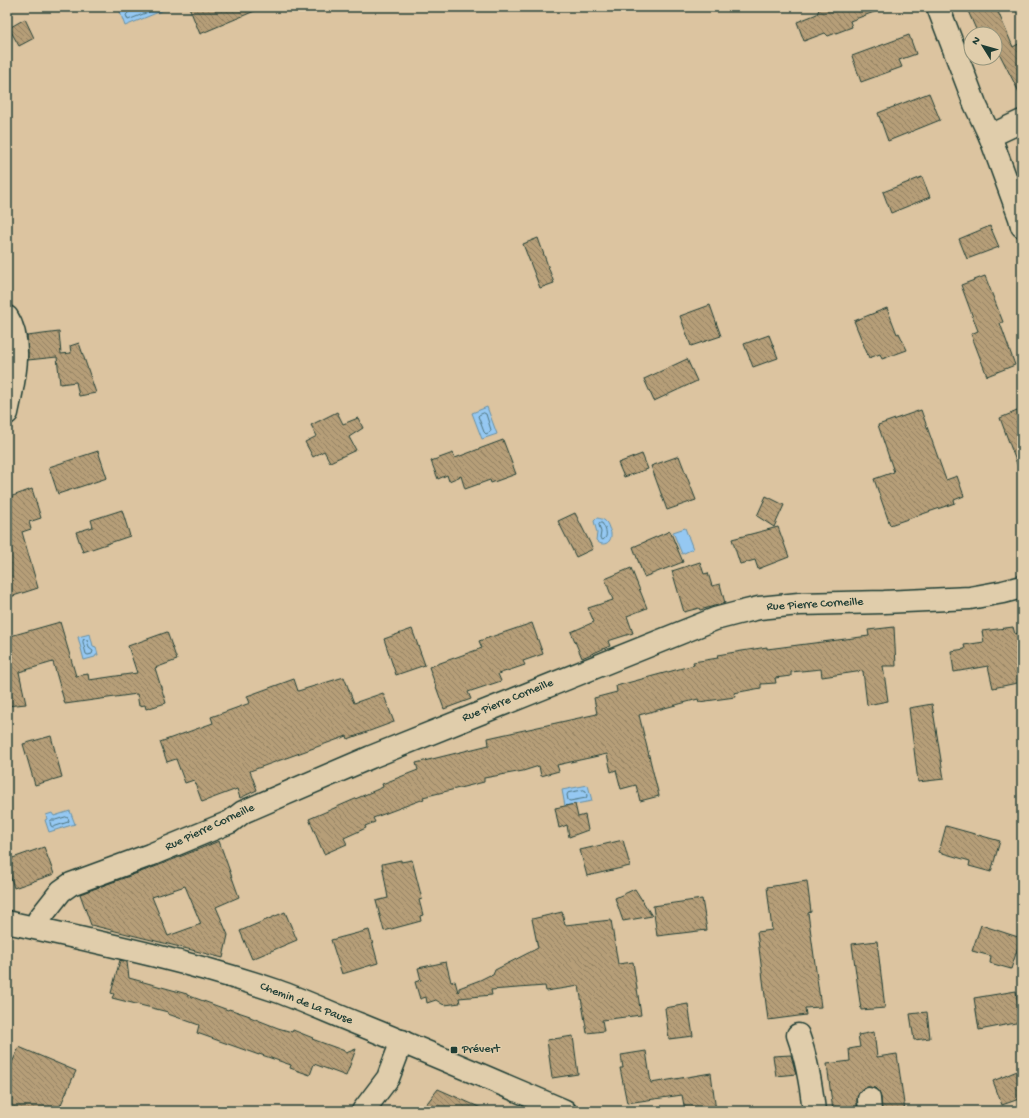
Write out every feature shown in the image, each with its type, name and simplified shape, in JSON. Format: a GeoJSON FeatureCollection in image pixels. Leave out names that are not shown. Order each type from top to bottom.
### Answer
{"type":"FeatureCollection","features":[{"type":"Feature","properties":{"kind":"street"},"geometry":{"type":"LineString","coordinates":[[938,7],[975,104],[990,136],[1022,226]]}},
{"type":"Feature","properties":{"kind":"street"},"geometry":{"type":"LineString","coordinates":[[990,136],[1022,121]]}},
{"type":"Feature","properties":{"kind":"street"},"geometry":{"type":"LineString","coordinates":[[7,316],[14,333],[16,355],[14,378],[7,412]]}},
{"type":"Feature","properties":{"kind":"street","name":"Rue Pierre Corneille"},"geometry":{"type":"LineString","coordinates":[[37,928],[39,919],[61,891],[71,884],[150,855],[230,822],[244,812],[371,757],[716,619],[759,608],[791,605],[970,598],[1022,587]]}},
{"type":"Feature","properties":{"kind":"street","name":"Chemin de La Pause"},"geometry":{"type":"LineString","coordinates":[[7,922],[141,952],[233,977],[279,992],[402,1041],[565,1111]]}},
{"type":"Feature","properties":{"kind":"street"},"geometry":{"type":"LineString","coordinates":[[798,1035],[804,1052],[809,1075],[814,1111]]}},
{"type":"Feature","properties":{"kind":"street"},"geometry":{"type":"LineString","coordinates":[[363,1111],[388,1078],[402,1041]]}},
{"type":"Feature","properties":{"kind":"water"},"geometry":{"type":"Polygon","coordinates":[[[131,7],[171,7],[125,26],[120,12],[131,7]]]}},
{"type":"Feature","properties":{"kind":"water"},"geometry":{"type":"Polygon","coordinates":[[[487,407],[497,434],[482,439],[472,413],[487,407]]]}},
{"type":"Feature","properties":{"kind":"water"},"geometry":{"type":"Polygon","coordinates":[[[597,518],[605,521],[611,533],[610,540],[604,544],[601,544],[596,540],[597,533],[594,521],[597,518]]]}},
{"type":"Feature","properties":{"kind":"water"},"geometry":{"type":"Polygon","coordinates":[[[685,528],[693,549],[682,554],[673,532],[685,528]]]}},
{"type":"Feature","properties":{"kind":"water"},"geometry":{"type":"Polygon","coordinates":[[[90,634],[93,646],[96,647],[98,655],[84,660],[78,637],[90,634]]]}},
{"type":"Feature","properties":{"kind":"water"},"geometry":{"type":"Polygon","coordinates":[[[588,785],[592,801],[565,806],[562,790],[588,785]]]}},
{"type":"Feature","properties":{"kind":"water"},"geometry":{"type":"Polygon","coordinates":[[[70,811],[75,824],[49,832],[45,820],[47,819],[46,815],[52,813],[54,816],[70,811]]]}},
{"type":"Feature","properties":{"kind":"building"},"geometry":{"type":"Polygon","coordinates":[[[189,7],[264,7],[200,34],[189,7]]]}},
{"type":"Feature","properties":{"kind":"building"},"geometry":{"type":"Polygon","coordinates":[[[820,7],[882,7],[882,9],[850,21],[852,27],[828,36],[825,33],[804,41],[797,22],[817,14],[820,7]]]}},
{"type":"Feature","properties":{"kind":"building"},"geometry":{"type":"Polygon","coordinates":[[[978,7],[996,7],[1013,47],[1022,42],[1022,98],[1003,61],[1003,26],[975,26],[968,11],[978,7]]]}},
{"type":"Feature","properties":{"kind":"building"},"geometry":{"type":"Polygon","coordinates":[[[25,19],[34,38],[19,46],[9,28],[25,19]]]}},
{"type":"Feature","properties":{"kind":"building"},"geometry":{"type":"Polygon","coordinates":[[[909,35],[916,54],[899,60],[902,67],[861,82],[852,56],[909,35]]]}},
{"type":"Feature","properties":{"kind":"building"},"geometry":{"type":"Polygon","coordinates":[[[929,93],[940,120],[888,141],[878,113],[929,93]]]}},
{"type":"Feature","properties":{"kind":"building"},"geometry":{"type":"Polygon","coordinates":[[[922,177],[930,197],[891,213],[883,192],[922,177]]]}},
{"type":"Feature","properties":{"kind":"building"},"geometry":{"type":"Polygon","coordinates":[[[990,226],[999,247],[967,259],[959,239],[990,226]]]}},
{"type":"Feature","properties":{"kind":"building"},"geometry":{"type":"Polygon","coordinates":[[[538,238],[554,283],[540,288],[523,244],[538,238]]]}},
{"type":"Feature","properties":{"kind":"building"},"geometry":{"type":"Polygon","coordinates":[[[985,276],[1003,322],[1000,323],[1015,365],[987,376],[971,334],[978,331],[961,285],[985,276]]]}},
{"type":"Feature","properties":{"kind":"building"},"geometry":{"type":"Polygon","coordinates":[[[710,305],[721,336],[691,346],[680,316],[710,305]]]}},
{"type":"Feature","properties":{"kind":"building"},"geometry":{"type":"Polygon","coordinates":[[[887,308],[897,334],[899,333],[907,350],[882,359],[880,354],[869,358],[854,321],[887,308]]]}},
{"type":"Feature","properties":{"kind":"building"},"geometry":{"type":"Polygon","coordinates":[[[59,332],[61,354],[71,353],[70,346],[79,343],[96,393],[79,396],[76,382],[60,384],[57,357],[28,360],[27,336],[59,332]]]}},
{"type":"Feature","properties":{"kind":"building"},"geometry":{"type":"Polygon","coordinates":[[[769,335],[778,358],[753,367],[744,344],[769,335]]]}},
{"type":"Feature","properties":{"kind":"building"},"geometry":{"type":"Polygon","coordinates":[[[687,359],[697,381],[654,401],[644,379],[687,359]]]}},
{"type":"Feature","properties":{"kind":"building"},"geometry":{"type":"Polygon","coordinates":[[[1022,409],[1022,472],[1020,472],[1000,418],[1022,409]]]}},
{"type":"Feature","properties":{"kind":"building"},"geometry":{"type":"Polygon","coordinates":[[[921,410],[946,480],[957,476],[964,496],[954,500],[955,503],[890,525],[874,479],[894,472],[878,425],[921,410]]]}},
{"type":"Feature","properties":{"kind":"building"},"geometry":{"type":"Polygon","coordinates":[[[337,412],[343,424],[358,418],[363,428],[349,437],[356,450],[330,462],[324,451],[313,457],[305,442],[317,436],[311,425],[337,412]]]}},
{"type":"Feature","properties":{"kind":"building"},"geometry":{"type":"Polygon","coordinates":[[[503,440],[516,474],[491,483],[490,480],[465,489],[461,476],[449,481],[447,475],[438,479],[431,461],[453,453],[455,458],[503,440]]]}},
{"type":"Feature","properties":{"kind":"building"},"geometry":{"type":"Polygon","coordinates":[[[98,451],[107,478],[58,494],[49,467],[98,451]]]}},
{"type":"Feature","properties":{"kind":"building"},"geometry":{"type":"Polygon","coordinates":[[[642,454],[648,469],[624,477],[618,463],[642,454]]]}},
{"type":"Feature","properties":{"kind":"building"},"geometry":{"type":"Polygon","coordinates":[[[679,456],[696,500],[667,510],[651,466],[679,456]]]}},
{"type":"Feature","properties":{"kind":"building"},"geometry":{"type":"Polygon","coordinates":[[[32,489],[41,518],[29,522],[31,529],[22,532],[38,588],[7,598],[7,498],[32,489]]]}},
{"type":"Feature","properties":{"kind":"building"},"geometry":{"type":"Polygon","coordinates":[[[766,496],[784,505],[774,527],[757,516],[766,496]]]}},
{"type":"Feature","properties":{"kind":"building"},"geometry":{"type":"Polygon","coordinates":[[[122,510],[130,536],[83,552],[76,532],[93,527],[91,520],[122,510]]]}},
{"type":"Feature","properties":{"kind":"building"},"geometry":{"type":"Polygon","coordinates":[[[575,513],[593,549],[576,557],[558,521],[575,513]]]}},
{"type":"Feature","properties":{"kind":"building"},"geometry":{"type":"Polygon","coordinates":[[[778,527],[789,557],[758,569],[755,560],[740,564],[732,539],[778,527]]]}},
{"type":"Feature","properties":{"kind":"building"},"geometry":{"type":"Polygon","coordinates":[[[670,531],[683,562],[644,577],[633,547],[670,531]]]}},
{"type":"Feature","properties":{"kind":"building"},"geometry":{"type":"Polygon","coordinates":[[[700,562],[704,574],[708,573],[712,586],[720,584],[725,603],[700,610],[699,608],[684,612],[672,571],[700,562]]]}},
{"type":"Feature","properties":{"kind":"building"},"geometry":{"type":"Polygon","coordinates":[[[631,568],[647,608],[627,616],[633,633],[608,641],[610,646],[582,658],[571,632],[594,622],[588,608],[613,600],[605,579],[631,568]]]}},
{"type":"Feature","properties":{"kind":"building"},"geometry":{"type":"Polygon","coordinates":[[[60,622],[76,676],[88,674],[89,680],[137,673],[128,646],[167,632],[177,660],[155,668],[166,703],[146,709],[145,705],[139,706],[137,694],[65,704],[53,662],[19,672],[26,704],[7,706],[7,637],[60,622]]]}},
{"type":"Feature","properties":{"kind":"building"},"geometry":{"type":"Polygon","coordinates":[[[532,623],[543,654],[523,661],[525,665],[498,674],[501,681],[468,692],[471,699],[444,709],[429,667],[482,648],[479,641],[532,623]]]}},
{"type":"Feature","properties":{"kind":"building"},"geometry":{"type":"Polygon","coordinates":[[[894,627],[896,666],[883,666],[888,701],[867,705],[863,671],[822,677],[821,669],[791,672],[791,676],[775,678],[776,683],[761,684],[761,688],[734,693],[735,697],[699,702],[698,699],[639,715],[659,796],[640,801],[636,785],[621,789],[616,770],[611,772],[607,754],[557,765],[559,771],[541,776],[539,766],[523,771],[484,778],[484,782],[423,797],[424,799],[373,818],[375,822],[365,826],[366,828],[344,838],[347,844],[324,854],[309,819],[383,787],[382,784],[418,770],[416,763],[489,745],[488,738],[597,714],[594,698],[617,692],[616,686],[694,665],[693,662],[718,658],[717,655],[767,647],[767,649],[869,636],[868,630],[894,627]]]}},
{"type":"Feature","properties":{"kind":"building"},"geometry":{"type":"Polygon","coordinates":[[[1013,627],[1015,634],[1022,632],[1022,682],[993,688],[988,666],[954,672],[951,651],[965,649],[964,645],[984,642],[982,631],[1013,627]]]}},
{"type":"Feature","properties":{"kind":"building"},"geometry":{"type":"Polygon","coordinates":[[[412,629],[425,665],[396,675],[384,639],[412,629]]]}},
{"type":"Feature","properties":{"kind":"building"},"geometry":{"type":"Polygon","coordinates":[[[344,677],[354,703],[383,693],[394,722],[348,739],[347,736],[250,771],[257,790],[240,798],[237,789],[202,802],[194,780],[185,783],[176,759],[167,762],[160,742],[213,723],[211,717],[250,703],[247,696],[294,679],[298,691],[344,677]]]}},
{"type":"Feature","properties":{"kind":"building"},"geometry":{"type":"Polygon","coordinates":[[[932,704],[944,779],[918,782],[909,708],[932,704]]]}},
{"type":"Feature","properties":{"kind":"building"},"geometry":{"type":"Polygon","coordinates":[[[51,736],[62,777],[35,785],[23,744],[51,736]]]}},
{"type":"Feature","properties":{"kind":"building"},"geometry":{"type":"Polygon","coordinates":[[[575,804],[578,817],[585,815],[588,830],[569,837],[567,825],[559,828],[555,808],[575,804]]]}},
{"type":"Feature","properties":{"kind":"building"},"geometry":{"type":"Polygon","coordinates":[[[946,826],[1000,841],[991,872],[969,866],[970,861],[939,852],[946,826]]]}},
{"type":"Feature","properties":{"kind":"building"},"geometry":{"type":"Polygon","coordinates":[[[623,840],[630,866],[587,876],[580,850],[623,840]]]}},
{"type":"Feature","properties":{"kind":"building"},"geometry":{"type":"Polygon","coordinates":[[[219,841],[239,897],[216,907],[228,935],[223,958],[91,925],[80,894],[157,866],[219,841]],[[185,886],[152,897],[168,936],[201,924],[185,886]]]}},
{"type":"Feature","properties":{"kind":"building"},"geometry":{"type":"Polygon","coordinates":[[[44,847],[54,874],[14,888],[7,860],[44,847]]]}},
{"type":"Feature","properties":{"kind":"building"},"geometry":{"type":"Polygon","coordinates":[[[401,860],[401,862],[412,860],[422,899],[419,900],[423,915],[420,916],[421,921],[384,931],[376,901],[388,898],[382,864],[401,860]]]}},
{"type":"Feature","properties":{"kind":"building"},"geometry":{"type":"Polygon","coordinates":[[[807,881],[811,912],[808,913],[821,1007],[805,1008],[806,1015],[768,1020],[757,932],[772,930],[767,887],[807,881]]]}},
{"type":"Feature","properties":{"kind":"building"},"geometry":{"type":"Polygon","coordinates":[[[635,889],[652,916],[623,921],[615,898],[635,889]]]}},
{"type":"Feature","properties":{"kind":"building"},"geometry":{"type":"Polygon","coordinates":[[[702,899],[707,930],[657,936],[653,906],[702,899]]]}},
{"type":"Feature","properties":{"kind":"building"},"geometry":{"type":"Polygon","coordinates":[[[285,912],[297,940],[252,959],[240,931],[285,912]]]}},
{"type":"Feature","properties":{"kind":"building"},"geometry":{"type":"Polygon","coordinates":[[[562,912],[565,925],[611,920],[618,964],[633,962],[641,1015],[602,1020],[604,1031],[587,1033],[579,986],[546,991],[545,986],[491,990],[492,995],[459,998],[460,1003],[445,1005],[436,1000],[427,1003],[426,997],[420,999],[415,982],[421,980],[418,968],[446,962],[451,982],[455,981],[458,992],[459,988],[493,975],[495,970],[538,948],[532,919],[562,912]]]}},
{"type":"Feature","properties":{"kind":"building"},"geometry":{"type":"Polygon","coordinates":[[[981,925],[1021,938],[1011,969],[990,963],[991,956],[972,951],[981,925]]]}},
{"type":"Feature","properties":{"kind":"building"},"geometry":{"type":"Polygon","coordinates":[[[369,930],[378,963],[342,974],[331,940],[369,930]]]}},
{"type":"Feature","properties":{"kind":"building"},"geometry":{"type":"Polygon","coordinates":[[[877,941],[885,1008],[861,1010],[852,944],[877,941]]]}},
{"type":"Feature","properties":{"kind":"building"},"geometry":{"type":"Polygon","coordinates":[[[120,960],[127,962],[129,978],[187,994],[228,1010],[229,1009],[250,1016],[278,1028],[292,1032],[293,1030],[313,1038],[312,1039],[345,1051],[346,1053],[356,1049],[346,1076],[314,1064],[310,1075],[290,1068],[291,1065],[197,1033],[199,1025],[168,1014],[168,1012],[112,998],[114,994],[111,993],[120,960]]]}},
{"type":"Feature","properties":{"kind":"building"},"geometry":{"type":"Polygon","coordinates":[[[1016,991],[1021,1022],[979,1030],[974,998],[1016,991]]]}},
{"type":"Feature","properties":{"kind":"building"},"geometry":{"type":"Polygon","coordinates":[[[688,1004],[693,1036],[669,1039],[665,1008],[688,1004]]]}},
{"type":"Feature","properties":{"kind":"building"},"geometry":{"type":"Polygon","coordinates":[[[927,1012],[930,1038],[914,1040],[910,1014],[927,1012]]]}},
{"type":"Feature","properties":{"kind":"building"},"geometry":{"type":"Polygon","coordinates":[[[874,1032],[877,1057],[897,1054],[905,1111],[882,1111],[879,1092],[875,1088],[868,1087],[862,1089],[858,1094],[857,1111],[833,1111],[827,1064],[850,1061],[849,1049],[860,1047],[858,1035],[874,1032]]]}},
{"type":"Feature","properties":{"kind":"building"},"geometry":{"type":"Polygon","coordinates":[[[573,1036],[578,1074],[552,1078],[547,1040],[573,1036]]]}},
{"type":"Feature","properties":{"kind":"building"},"geometry":{"type":"Polygon","coordinates":[[[19,1047],[76,1071],[58,1111],[7,1111],[7,1074],[19,1047]]]}},
{"type":"Feature","properties":{"kind":"building"},"geometry":{"type":"Polygon","coordinates":[[[646,1051],[651,1083],[711,1073],[716,1111],[685,1111],[682,1095],[627,1103],[620,1068],[623,1068],[621,1055],[646,1051]]]}},
{"type":"Feature","properties":{"kind":"building"},"geometry":{"type":"Polygon","coordinates":[[[791,1055],[796,1074],[776,1076],[773,1056],[791,1055]]]}},
{"type":"Feature","properties":{"kind":"building"},"geometry":{"type":"Polygon","coordinates":[[[1022,1069],[1022,1098],[1002,1105],[993,1081],[1022,1069]]]}},
{"type":"Feature","properties":{"kind":"building"},"geometry":{"type":"Polygon","coordinates":[[[438,1089],[488,1111],[421,1111],[438,1089]]]}},
{"type":"Feature","properties":{"kind":"place","name":"Prévert"},"geometry":{"type":"Point","coordinates":[454,1050]}}]}
